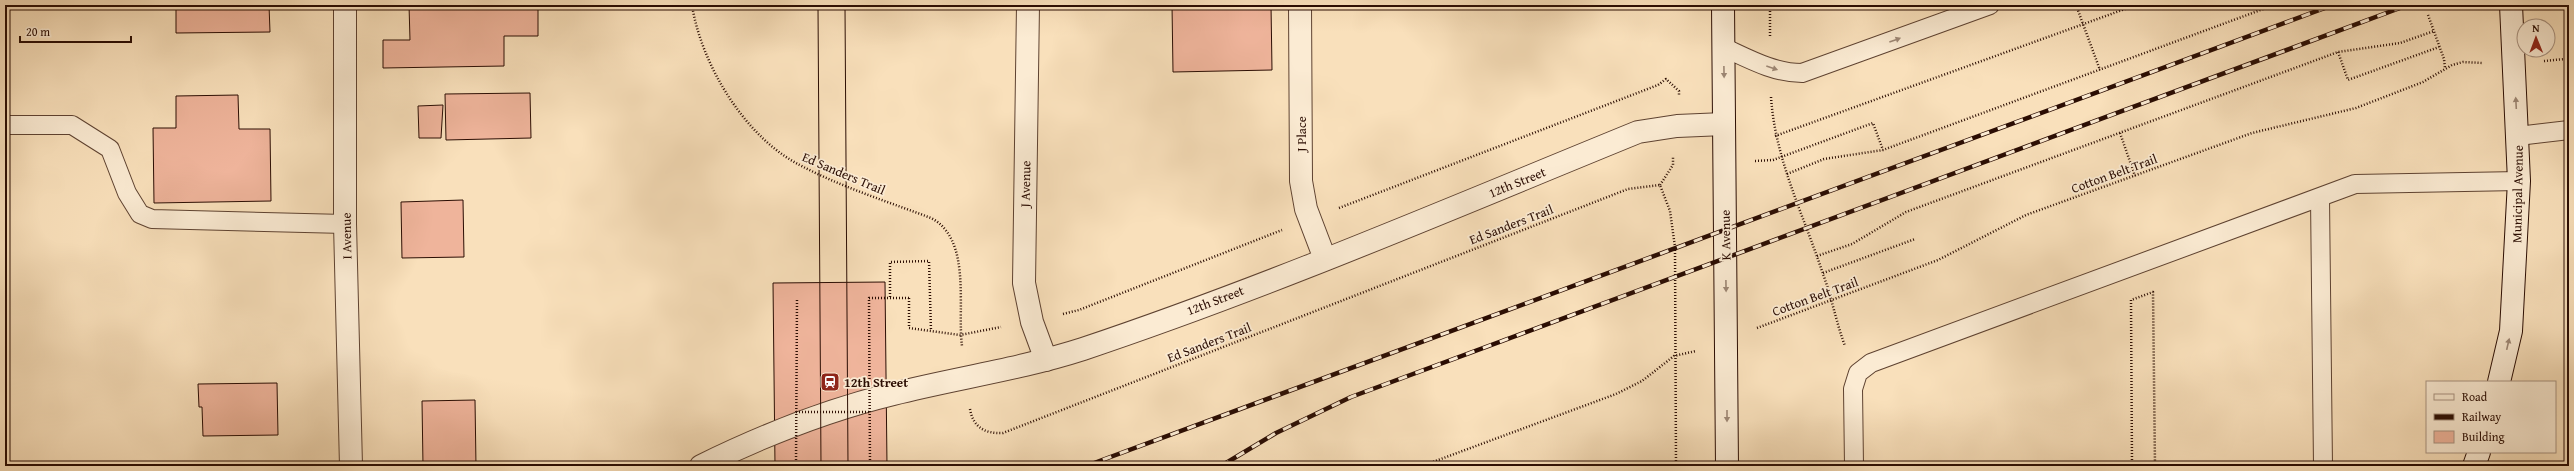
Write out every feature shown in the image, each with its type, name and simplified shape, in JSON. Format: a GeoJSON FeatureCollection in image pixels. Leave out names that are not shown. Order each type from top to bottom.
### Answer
{"type":"FeatureCollection","features":[{"type":"Feature","properties":{"kind":"street","name":"I Avenue"},"geometry":{"type":"LineString","coordinates":[[344,5],[345,224],[351,466]]}},
{"type":"Feature","properties":{"kind":"street","name":"J Avenue"},"geometry":{"type":"LineString","coordinates":[[1028,5],[1024,283],[1032,322],[1046,360]]}},
{"type":"Feature","properties":{"kind":"street","name":"J Place"},"geometry":{"type":"LineString","coordinates":[[1300,5],[1301,181],[1306,209],[1325,259]]}},
{"type":"Feature","properties":{"kind":"street","name":"K Avenue"},"geometry":{"type":"LineString","coordinates":[[1723,5],[1727,466]]}},
{"type":"Feature","properties":{"kind":"street","name":"Municipal Avenue"},"geometry":{"type":"LineString","coordinates":[[2499,381],[2511,331],[2519,181],[2511,5]]}},
{"type":"Feature","properties":{"kind":"street","name":"12th Street"},"geometry":{"type":"LineString","coordinates":[[701,466],[790,426],[890,394],[1046,360],[1128,333],[1325,259],[1638,132],[1676,126],[1724,124]]}},
{"type":"Feature","properties":{"kind":"street"},"geometry":{"type":"LineString","coordinates":[[2474,466],[2480,453]]}},
{"type":"Feature","properties":{"kind":"lane"},"geometry":{"type":"LineString","coordinates":[[1724,47],[1771,68],[1787,73],[1802,73],[1990,5]]}},
{"type":"Feature","properties":{"kind":"lane"},"geometry":{"type":"LineString","coordinates":[[5,125],[72,125],[110,149],[127,193],[140,214],[152,220],[345,224]]}},
{"type":"Feature","properties":{"kind":"lane"},"geometry":{"type":"LineString","coordinates":[[2518,136],[2569,130]]}},
{"type":"Feature","properties":{"kind":"lane"},"geometry":{"type":"LineString","coordinates":[[1854,466],[1853,389],[1858,373],[1871,363],[2355,184],[2519,181]]}},
{"type":"Feature","properties":{"kind":"lane"},"geometry":{"type":"LineString","coordinates":[[2320,198],[2323,466]]}},
{"type":"Feature","properties":{"kind":"path","name":"Ed Sanders Trail"},"geometry":{"type":"LineString","coordinates":[[692,5],[704,51],[716,76],[734,104],[770,145],[795,163],[827,178],[931,218],[940,223],[951,236],[958,256],[960,335],[963,353]]}},
{"type":"Feature","properties":{"kind":"path"},"geometry":{"type":"LineString","coordinates":[[1770,5],[1770,34]]}},
{"type":"Feature","properties":{"kind":"path"},"geometry":{"type":"LineString","coordinates":[[2076,5],[2100,70]]}},
{"type":"Feature","properties":{"kind":"path"},"geometry":{"type":"LineString","coordinates":[[1775,136],[2136,5]]}},
{"type":"Feature","properties":{"kind":"path"},"geometry":{"type":"LineString","coordinates":[[1787,174],[1824,160],[1883,150],[2274,5]]}},
{"type":"Feature","properties":{"kind":"path"},"geometry":{"type":"LineString","coordinates":[[2428,15],[2445,68]]}},
{"type":"Feature","properties":{"kind":"path"},"geometry":{"type":"LineString","coordinates":[[1816,256],[1852,244],[1906,212],[2338,52],[2400,43],[2434,31]]}},
{"type":"Feature","properties":{"kind":"path"},"geometry":{"type":"LineString","coordinates":[[2338,52],[2348,80],[2439,47]]}},
{"type":"Feature","properties":{"kind":"path"},"geometry":{"type":"LineString","coordinates":[[2546,60],[2565,59]]}},
{"type":"Feature","properties":{"kind":"path","name":"Cotton Belt Trail"},"geometry":{"type":"LineString","coordinates":[[1758,328],[1938,260],[2026,215],[2252,134],[2356,108],[2423,82],[2445,68],[2463,62],[2484,63]]}},
{"type":"Feature","properties":{"kind":"path"},"geometry":{"type":"LineString","coordinates":[[1333,210],[1658,85],[1666,79],[1679,91]]}},
{"type":"Feature","properties":{"kind":"path"},"geometry":{"type":"LineString","coordinates":[[1771,98],[1775,136],[1787,174],[1823,273],[1832,301],[1833,312],[1846,350]]}},
{"type":"Feature","properties":{"kind":"path"},"geometry":{"type":"LineString","coordinates":[[1754,161],[1773,160],[1873,123],[1883,150]]}},
{"type":"Feature","properties":{"kind":"path"},"geometry":{"type":"LineString","coordinates":[[2120,133],[2135,176]]}},
{"type":"Feature","properties":{"kind":"path"},"geometry":{"type":"LineString","coordinates":[[1672,165],[1660,184],[1670,212],[1675,247],[1674,356],[1676,466]]}},
{"type":"Feature","properties":{"kind":"path","name":"Ed Sanders Trail"},"geometry":{"type":"LineString","coordinates":[[968,401],[971,416],[977,426],[989,434],[1003,434],[1628,189],[1660,184]]}},
{"type":"Feature","properties":{"kind":"path"},"geometry":{"type":"LineString","coordinates":[[1080,310],[1288,227]]}},
{"type":"Feature","properties":{"kind":"path"},"geometry":{"type":"LineString","coordinates":[[1823,273],[1916,239]]}},
{"type":"Feature","properties":{"kind":"path"},"geometry":{"type":"LineString","coordinates":[[890,297],[890,262],[930,261],[931,330]]}},
{"type":"Feature","properties":{"kind":"path"},"geometry":{"type":"LineString","coordinates":[[2132,466],[2131,300],[2153,292],[2155,466]]}},
{"type":"Feature","properties":{"kind":"path"},"geometry":{"type":"LineString","coordinates":[[870,466],[869,298],[909,298],[909,328],[960,335],[994,329]]}},
{"type":"Feature","properties":{"kind":"path"},"geometry":{"type":"LineString","coordinates":[[796,466],[797,299]]}},
{"type":"Feature","properties":{"kind":"path"},"geometry":{"type":"LineString","coordinates":[[1422,466],[1616,394],[1642,381],[1674,356],[1696,351]]}},
{"type":"Feature","properties":{"kind":"path"},"geometry":{"type":"LineString","coordinates":[[796,412],[870,412]]}},
{"type":"Feature","properties":{"kind":"building"},"geometry":{"type":"Polygon","coordinates":[[[176,5],[269,5],[270,32],[176,33],[176,5]]]}},
{"type":"Feature","properties":{"kind":"building"},"geometry":{"type":"Polygon","coordinates":[[[409,5],[538,5],[538,36],[504,36],[504,66],[383,68],[383,40],[410,40],[409,5]]]}},
{"type":"Feature","properties":{"kind":"building"},"geometry":{"type":"Polygon","coordinates":[[[1172,5],[1271,5],[1272,70],[1173,72],[1172,5]]]}},
{"type":"Feature","properties":{"kind":"building"},"geometry":{"type":"Polygon","coordinates":[[[530,93],[531,138],[446,140],[445,94],[530,93]]]}},
{"type":"Feature","properties":{"kind":"building"},"geometry":{"type":"Polygon","coordinates":[[[238,95],[239,129],[270,129],[271,201],[154,203],[153,128],[176,128],[176,96],[238,95]]]}},
{"type":"Feature","properties":{"kind":"building"},"geometry":{"type":"Polygon","coordinates":[[[443,105],[441,138],[419,138],[418,106],[443,105]]]}},
{"type":"Feature","properties":{"kind":"building"},"geometry":{"type":"Polygon","coordinates":[[[463,200],[464,257],[402,258],[401,202],[463,200]]]}},
{"type":"Feature","properties":{"kind":"building","name":"12th Street"},"geometry":{"type":"Polygon","coordinates":[[[885,282],[887,466],[775,466],[773,283],[885,282]]]}},
{"type":"Feature","properties":{"kind":"building"},"geometry":{"type":"Polygon","coordinates":[[[277,383],[278,435],[203,436],[202,407],[199,407],[198,384],[277,383]]]}},
{"type":"Feature","properties":{"kind":"building"},"geometry":{"type":"Polygon","coordinates":[[[475,400],[476,466],[423,466],[422,401],[475,400]]]}},
{"type":"Feature","properties":{"kind":"tram line"},"geometry":{"type":"LineString","coordinates":[[818,5],[821,466]]}},
{"type":"Feature","properties":{"kind":"tram line"},"geometry":{"type":"LineString","coordinates":[[845,5],[848,466]]}},
{"type":"Feature","properties":{"kind":"railway"},"geometry":{"type":"LineString","coordinates":[[1086,466],[2333,5]]}},
{"type":"Feature","properties":{"kind":"railway"},"geometry":{"type":"LineString","coordinates":[[1221,466],[1276,433],[1351,397],[2408,5]]}},
{"type":"Feature","properties":{"kind":"place","name":"12th Street"},"geometry":{"type":"Point","coordinates":[830,382]}}]}
